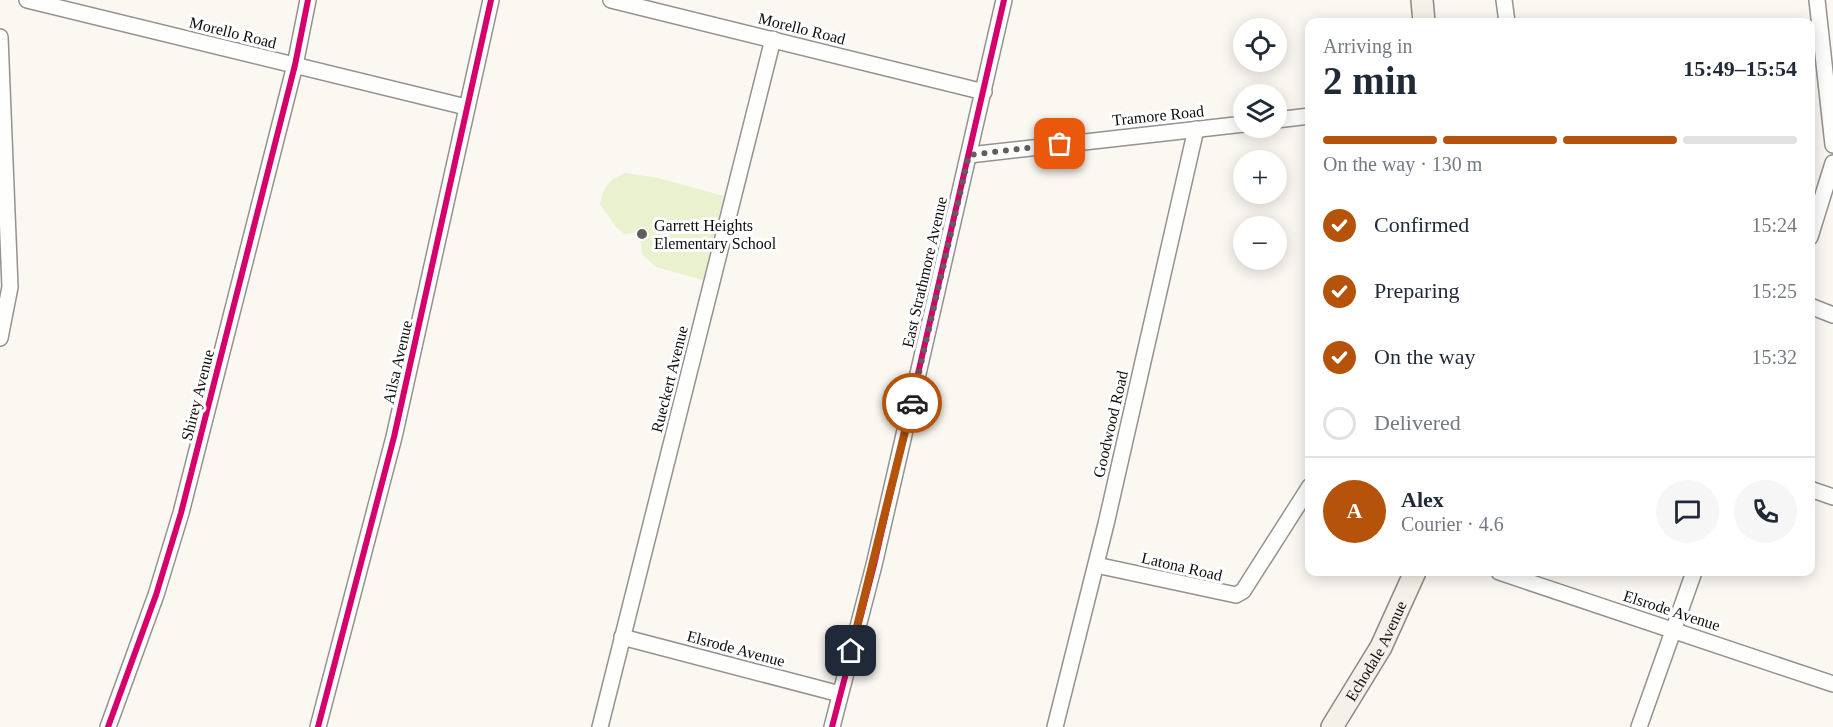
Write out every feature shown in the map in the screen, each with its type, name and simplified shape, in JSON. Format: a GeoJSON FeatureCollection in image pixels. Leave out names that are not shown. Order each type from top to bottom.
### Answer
{"type":"FeatureCollection","features":[{"type":"Feature","properties":{"kind":"main road"},"geometry":{"type":"LineString","coordinates":[[1422,0],[1424,18]]}},
{"type":"Feature","properties":{"kind":"main road","name":"Echodale Avenue"},"geometry":{"type":"LineString","coordinates":[[1332,727],[1382,647],[1413,576]]}},
{"type":"Feature","properties":{"kind":"street","name":"Morello Road"},"geometry":{"type":"LineString","coordinates":[[27,0],[466,107]]}},
{"type":"Feature","properties":{"kind":"street","name":"Shirey Avenue"},"geometry":{"type":"LineString","coordinates":[[108,727],[156,595],[181,513],[295,65],[308,0]]}},
{"type":"Feature","properties":{"kind":"street","name":"Ailsa Avenue"},"geometry":{"type":"LineString","coordinates":[[318,727],[394,437],[491,0]]}},
{"type":"Feature","properties":{"kind":"street","name":"Morello Road"},"geometry":{"type":"LineString","coordinates":[[611,0],[984,92]]}},
{"type":"Feature","properties":{"kind":"street","name":"East Strathmore Avenue"},"geometry":{"type":"LineString","coordinates":[[832,727],[877,554],[1004,0]]}},
{"type":"Feature","properties":{"kind":"street"},"geometry":{"type":"LineString","coordinates":[[1504,0],[1506,18]]}},
{"type":"Feature","properties":{"kind":"street"},"geometry":{"type":"LineString","coordinates":[[1817,0],[1833,145]]}},
{"type":"Feature","properties":{"kind":"street"},"geometry":{"type":"LineString","coordinates":[[0,38],[10,287],[0,338]]}},
{"type":"Feature","properties":{"kind":"street","name":"Rueckert Avenue"},"geometry":{"type":"LineString","coordinates":[[600,727],[773,39]]}},
{"type":"Feature","properties":{"kind":"street"},"geometry":{"type":"LineString","coordinates":[[1287,119],[1305,117]]}},
{"type":"Feature","properties":{"kind":"street","name":"Tramore Road"},"geometry":{"type":"LineString","coordinates":[[969,155],[1233,125]]}},
{"type":"Feature","properties":{"kind":"street","name":"Goodwood Road"},"geometry":{"type":"LineString","coordinates":[[1055,727],[1096,565],[1196,129]]}},
{"type":"Feature","properties":{"kind":"street"},"geometry":{"type":"LineString","coordinates":[[1815,230],[1826,215],[1833,163]]}},
{"type":"Feature","properties":{"kind":"street"},"geometry":{"type":"LineString","coordinates":[[1815,308],[1833,315]]}},
{"type":"Feature","properties":{"kind":"street"},"geometry":{"type":"LineString","coordinates":[[1815,491],[1833,497]]}},
{"type":"Feature","properties":{"kind":"street","name":"Latona Road"},"geometry":{"type":"LineString","coordinates":[[1096,565],[1236,596],[1243,591],[1305,502]]}},
{"type":"Feature","properties":{"kind":"street","name":"Elsrode Avenue"},"geometry":{"type":"LineString","coordinates":[[1511,576],[1833,684]]}},
{"type":"Feature","properties":{"kind":"street"},"geometry":{"type":"LineString","coordinates":[[1639,727],[1694,576]]}},
{"type":"Feature","properties":{"kind":"street","name":"Elsrode Avenue"},"geometry":{"type":"LineString","coordinates":[[622,637],[840,694]]}},
{"type":"Feature","properties":{"kind":"green space"},"geometry":{"type":"Polygon","coordinates":[[[625,173],[658,178],[724,196],[703,280],[656,267],[642,254],[640,232],[625,234],[617,228],[600,204],[608,185],[614,178],[625,173]]]}},
{"type":"Feature","properties":{"kind":"cycle path"},"geometry":{"type":"LineString","coordinates":[[108,727],[156,595],[181,513],[295,65],[308,0]]}},
{"type":"Feature","properties":{"kind":"cycle path"},"geometry":{"type":"LineString","coordinates":[[318,727],[394,437],[491,0]]}},
{"type":"Feature","properties":{"kind":"cycle path"},"geometry":{"type":"LineString","coordinates":[[832,727],[874,565],[1004,0]]}},
{"type":"Feature","properties":{"kind":"way so far"},"geometry":{"type":"LineString","coordinates":[[912,403],[969,155],[1060,144]]}},
{"type":"Feature","properties":{"kind":"place","name":"Garrett Heights Elementary School"},"geometry":{"type":"Point","coordinates":[642,234]}},
{"type":"Feature","properties":{"kind":"route"},"geometry":{"type":"LineString","coordinates":[[851,651],[912,403]]}}]}
